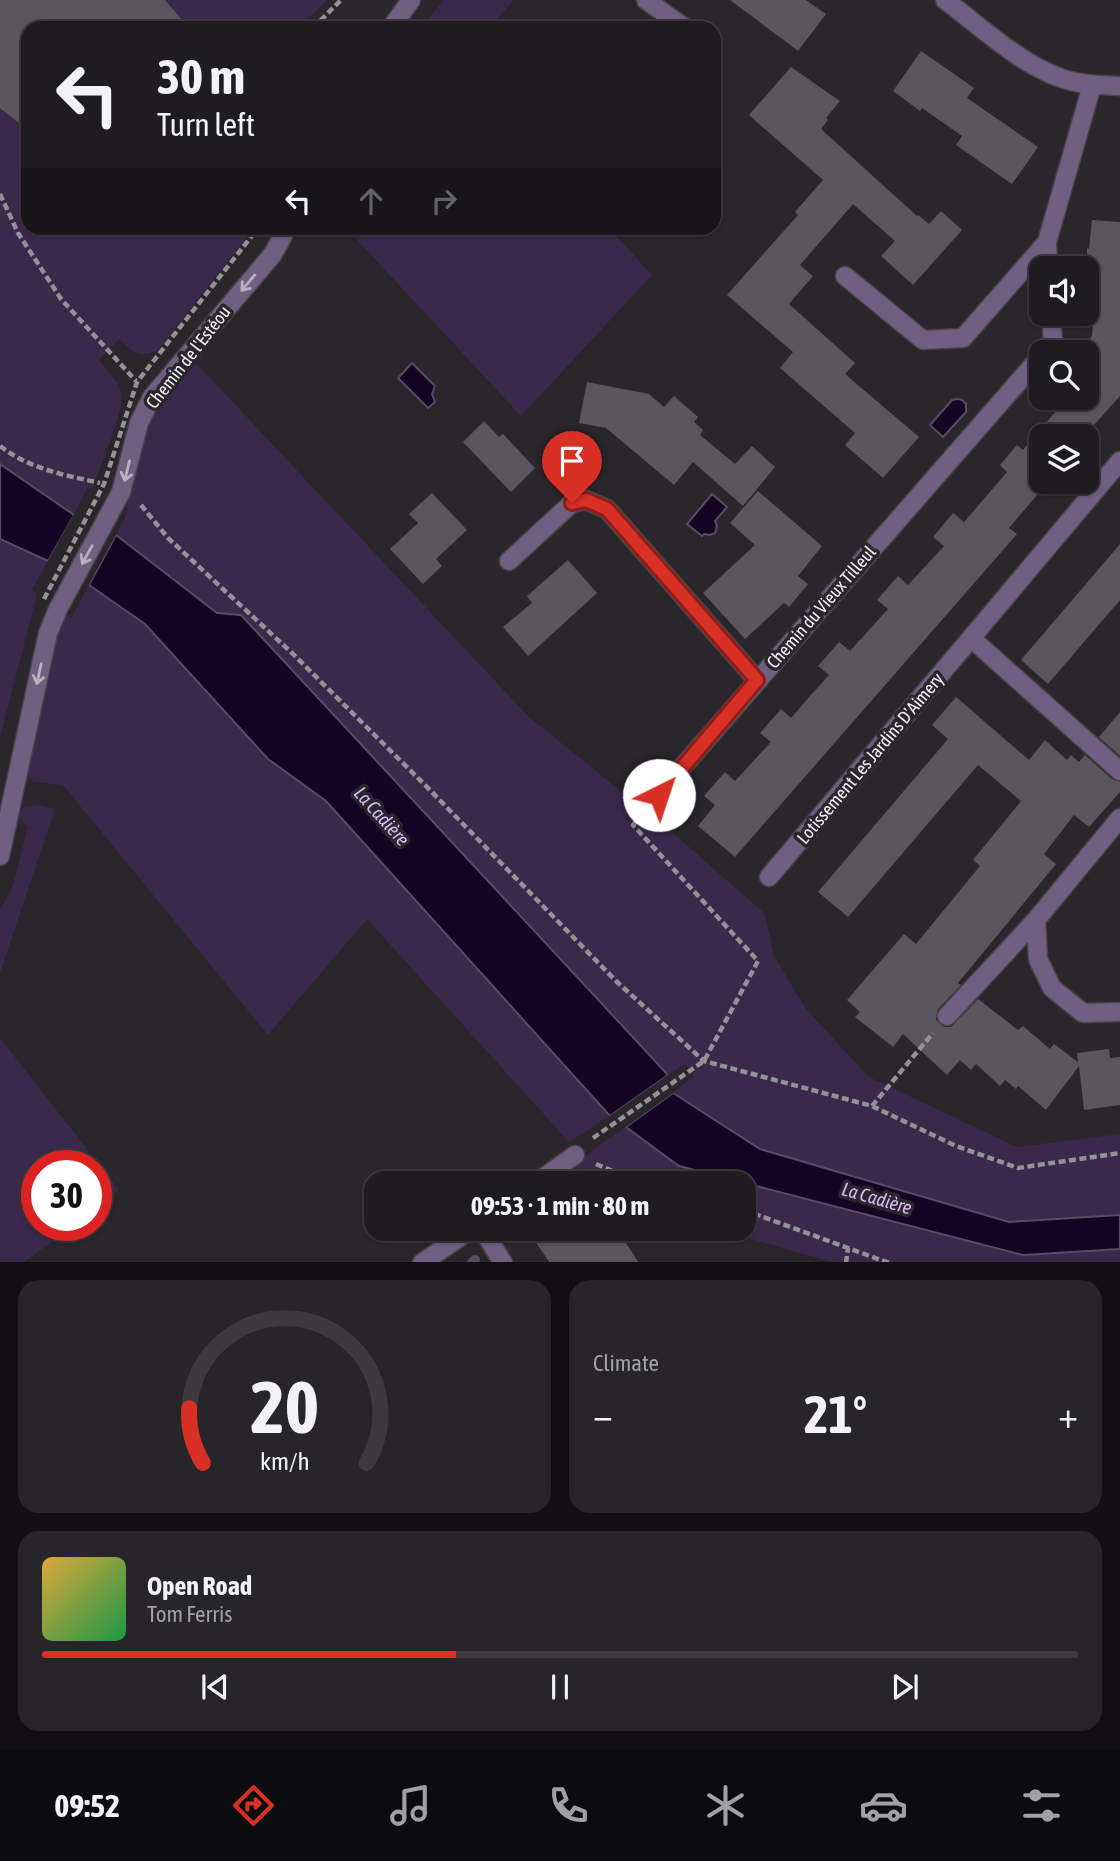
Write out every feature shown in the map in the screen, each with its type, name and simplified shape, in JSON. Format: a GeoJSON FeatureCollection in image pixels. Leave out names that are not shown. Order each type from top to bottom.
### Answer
{"type":"FeatureCollection","features":[{"type":"Feature","properties":{"kind":"street"},"geometry":{"type":"LineString","coordinates":[[395,21],[411,0]]}},
{"type":"Feature","properties":{"kind":"street"},"geometry":{"type":"LineString","coordinates":[[646,0],[675,21]]}},
{"type":"Feature","properties":{"kind":"street"},"geometry":{"type":"LineString","coordinates":[[945,0],[1037,66],[1062,78],[1092,85],[1120,86]]}},
{"type":"Feature","properties":{"kind":"street"},"geometry":{"type":"LineString","coordinates":[[1048,256],[1047,242],[1092,85]]}},
{"type":"Feature","properties":{"kind":"street","name":"Chemin de l'Estéou"},"geometry":{"type":"LineString","coordinates":[[51,604],[117,502],[129,469],[139,423],[152,397],[273,254],[284,235]]}},
{"type":"Feature","properties":{"kind":"street"},"geometry":{"type":"LineString","coordinates":[[845,276],[923,341],[963,338],[1047,242]]}},
{"type":"Feature","properties":{"kind":"street","name":"Chemin du Vieux Tilleul"},"geometry":{"type":"LineString","coordinates":[[659,795],[1029,370]]}},
{"type":"Feature","properties":{"kind":"street","name":"Lotissement Les Jardins D'Aimery"},"geometry":{"type":"LineString","coordinates":[[769,877],[1120,461]]}},
{"type":"Feature","properties":{"kind":"street"},"geometry":{"type":"LineString","coordinates":[[509,561],[572,503],[586,500],[607,509],[757,680]]}},
{"type":"Feature","properties":{"kind":"street"},"geometry":{"type":"LineString","coordinates":[[0,856],[48,633],[51,604]]}},
{"type":"Feature","properties":{"kind":"street"},"geometry":{"type":"LineString","coordinates":[[971,638],[1120,771]]}},
{"type":"Feature","properties":{"kind":"street"},"geometry":{"type":"LineString","coordinates":[[947,1016],[1036,920],[1120,818]]}},
{"type":"Feature","properties":{"kind":"street"},"geometry":{"type":"LineString","coordinates":[[1036,920],[1038,959],[1052,988],[1083,1013],[1120,1012]]}},
{"type":"Feature","properties":{"kind":"street"},"geometry":{"type":"LineString","coordinates":[[553,1171],[575,1155]]}},
{"type":"Feature","properties":{"kind":"street"},"geometry":{"type":"LineString","coordinates":[[422,1262],[454,1241]]}},
{"type":"Feature","properties":{"kind":"street"},"geometry":{"type":"LineString","coordinates":[[490,1241],[503,1262]]}},
{"type":"Feature","properties":{"kind":"path"},"geometry":{"type":"LineString","coordinates":[[320,21],[341,0]]}},
{"type":"Feature","properties":{"kind":"path"},"geometry":{"type":"LineString","coordinates":[[0,194],[18,233],[61,299],[152,397]]}},
{"type":"Feature","properties":{"kind":"path"},"geometry":{"type":"LineString","coordinates":[[51,604],[104,484],[137,382],[252,235]]}},
{"type":"Feature","properties":{"kind":"path"},"geometry":{"type":"LineString","coordinates":[[0,446],[15,457],[42,470],[104,484]]}},
{"type":"Feature","properties":{"kind":"path"},"geometry":{"type":"LineString","coordinates":[[136,501],[168,538],[292,653],[616,981],[704,1061],[872,1106],[956,1146],[1018,1168],[1120,1153]]}},
{"type":"Feature","properties":{"kind":"path"},"geometry":{"type":"LineString","coordinates":[[612,1171],[575,1155],[592,1139],[704,1061],[758,961],[633,825],[659,795]]}},
{"type":"Feature","properties":{"kind":"path"},"geometry":{"type":"LineString","coordinates":[[872,1106],[947,1016]]}},
{"type":"Feature","properties":{"kind":"path"},"geometry":{"type":"LineString","coordinates":[[756,1214],[889,1262]]}},
{"type":"Feature","properties":{"kind":"path"},"geometry":{"type":"LineString","coordinates":[[846,1262],[848,1248]]}},
{"type":"Feature","properties":{"kind":"shaded area"},"geometry":{"type":"Polygon","coordinates":[[[0,0],[327,0],[305,21],[21,21],[21,235],[248,235],[158,350],[146,354],[137,353],[119,339],[99,360],[121,392],[120,412],[92,489],[88,487],[74,515],[0,464],[0,0]]]}},
{"type":"Feature","properties":{"kind":"shaded area"},"geometry":{"type":"Polygon","coordinates":[[[444,0],[514,0],[495,21],[426,21],[444,0]]]}},
{"type":"Feature","properties":{"kind":"shaded area"},"geometry":{"type":"Polygon","coordinates":[[[353,235],[615,235],[652,275],[521,416],[353,235]]]}},
{"type":"Feature","properties":{"kind":"shaded area"},"geometry":{"type":"Polygon","coordinates":[[[195,362],[528,716],[679,838],[765,914],[774,956],[806,1009],[869,1077],[1017,1147],[1120,1134],[1120,1215],[1009,1222],[760,1149],[673,1093],[694,1076],[684,1064],[668,1075],[241,616],[217,613],[116,535],[129,509],[124,506],[148,426],[162,395],[195,362]]]}},
{"type":"Feature","properties":{"kind":"shaded area"},"geometry":{"type":"Polygon","coordinates":[[[0,539],[48,561],[32,590],[37,594],[0,738],[0,539]]]}},
{"type":"Feature","properties":{"kind":"shaded area"},"geometry":{"type":"Polygon","coordinates":[[[89,585],[145,624],[268,759],[326,800],[610,1116],[569,1142],[367,919],[268,1035],[63,785],[33,782],[27,772],[56,636],[66,614],[71,618],[89,585]]]}},
{"type":"Feature","properties":{"kind":"shaded area"},"geometry":{"type":"Polygon","coordinates":[[[37,805],[55,809],[0,973],[0,910],[13,886],[28,827],[16,814],[24,807],[37,805]]]}},
{"type":"Feature","properties":{"kind":"shaded area"},"geometry":{"type":"Polygon","coordinates":[[[0,1038],[88,1150],[21,1150],[21,1241],[52,1241],[24,1262],[0,1262],[0,1038]]]}},
{"type":"Feature","properties":{"kind":"shaded area"},"geometry":{"type":"Polygon","coordinates":[[[626,1127],[679,1166],[698,1171],[579,1171],[576,1165],[626,1127]]]}},
{"type":"Feature","properties":{"kind":"shaded area"},"geometry":{"type":"Polygon","coordinates":[[[112,1181],[119,1190],[112,1195],[112,1181]]]}},
{"type":"Feature","properties":{"kind":"shaded area"},"geometry":{"type":"Polygon","coordinates":[[[756,1186],[1023,1255],[1120,1249],[1120,1262],[832,1262],[756,1240],[756,1186]]]}},
{"type":"Feature","properties":{"kind":"water"},"geometry":{"type":"Polygon","coordinates":[[[412,363],[435,386],[432,394],[435,402],[428,408],[398,378],[412,363]]]}},
{"type":"Feature","properties":{"kind":"water"},"geometry":{"type":"Polygon","coordinates":[[[957,399],[966,404],[966,412],[943,437],[930,425],[952,400],[957,399]]]}},
{"type":"Feature","properties":{"kind":"water"},"geometry":{"type":"Polygon","coordinates":[[[0,464],[74,515],[48,561],[0,539],[0,464]]]}},
{"type":"Feature","properties":{"kind":"water"},"geometry":{"type":"Polygon","coordinates":[[[712,494],[727,507],[715,521],[715,533],[702,536],[687,524],[712,494]]]}},
{"type":"Feature","properties":{"kind":"water","name":"La Cadière"},"geometry":{"type":"Polygon","coordinates":[[[116,535],[217,613],[241,615],[668,1075],[610,1116],[326,801],[268,759],[145,624],[89,585],[116,535]]]}},
{"type":"Feature","properties":{"kind":"water","name":"La Cadière"},"geometry":{"type":"Polygon","coordinates":[[[673,1093],[760,1149],[1009,1222],[1120,1215],[1120,1249],[1023,1255],[756,1186],[756,1171],[698,1171],[679,1166],[626,1127],[673,1093]]]}},
{"type":"Feature","properties":{"kind":"pier"},"geometry":{"type":"Polygon","coordinates":[[[75,512],[77,516],[51,563],[46,564],[75,512]]]}},
{"type":"Feature","properties":{"kind":"pier"},"geometry":{"type":"Polygon","coordinates":[[[118,531],[87,588],[85,583],[113,533],[118,531]]]}},
{"type":"Feature","properties":{"kind":"pier"},"geometry":{"type":"Polygon","coordinates":[[[671,1073],[670,1078],[612,1119],[607,1118],[671,1073]]]}},
{"type":"Feature","properties":{"kind":"pier"},"geometry":{"type":"Polygon","coordinates":[[[672,1090],[676,1091],[623,1129],[624,1125],[672,1090]]]}},
{"type":"Feature","properties":{"kind":"building"},"geometry":{"type":"Polygon","coordinates":[[[0,0],[165,0],[183,21],[21,21],[21,124],[0,108],[0,0]]]}},
{"type":"Feature","properties":{"kind":"building"},"geometry":{"type":"Polygon","coordinates":[[[730,0],[806,0],[826,14],[798,51],[730,0]]]}},
{"type":"Feature","properties":{"kind":"building"},"geometry":{"type":"Polygon","coordinates":[[[921,51],[974,88],[967,98],[1038,147],[1012,184],[956,145],[962,136],[893,91],[921,51]]]}},
{"type":"Feature","properties":{"kind":"building"},"geometry":{"type":"Polygon","coordinates":[[[791,67],[840,101],[821,129],[917,216],[929,224],[941,211],[962,230],[913,285],[881,256],[895,241],[853,204],[800,265],[813,276],[789,304],[855,363],[845,374],[919,437],[883,478],[845,445],[855,433],[780,368],[793,352],[727,295],[798,215],[795,212],[823,180],[749,115],[791,67]]]}},
{"type":"Feature","properties":{"kind":"building"},"geometry":{"type":"Polygon","coordinates":[[[1092,220],[1120,222],[1120,396],[1095,424],[1045,424],[1057,410],[1099,410],[1099,340],[1088,340],[1092,336],[1093,326],[1099,326],[1099,256],[1087,256],[1087,248],[1089,249],[1092,220]]]}},
{"type":"Feature","properties":{"kind":"building"},"geometry":{"type":"Polygon","coordinates":[[[587,382],[649,394],[664,407],[674,396],[698,417],[694,422],[703,430],[700,435],[735,464],[752,446],[775,467],[743,506],[693,462],[674,485],[606,428],[579,423],[587,382]]]}},
{"type":"Feature","properties":{"kind":"building"},"geometry":{"type":"Polygon","coordinates":[[[484,421],[499,437],[503,434],[535,468],[511,492],[463,442],[484,421]]]}},
{"type":"Feature","properties":{"kind":"building"},"geometry":{"type":"Polygon","coordinates":[[[1029,443],[1029,494],[1038,494],[1009,528],[1017,534],[735,857],[698,826],[715,805],[704,796],[725,772],[735,781],[771,742],[760,733],[781,709],[791,718],[829,675],[818,666],[839,642],[850,651],[888,609],[877,600],[898,576],[908,585],[944,546],[933,537],[953,513],[964,522],[1007,472],[1000,465],[1017,445],[1023,450],[1029,443]]]}},
{"type":"Feature","properties":{"kind":"building"},"geometry":{"type":"Polygon","coordinates":[[[758,491],[822,546],[798,576],[808,584],[789,607],[784,603],[745,639],[703,593],[755,545],[730,523],[758,491]]]}},
{"type":"Feature","properties":{"kind":"building"},"geometry":{"type":"Polygon","coordinates":[[[432,493],[467,530],[436,559],[442,566],[423,584],[390,549],[418,523],[409,514],[432,493]]]}},
{"type":"Feature","properties":{"kind":"building"},"geometry":{"type":"Polygon","coordinates":[[[1120,544],[1120,600],[1048,684],[1021,660],[1120,544]]]}},
{"type":"Feature","properties":{"kind":"building"},"geometry":{"type":"Polygon","coordinates":[[[568,560],[597,593],[528,656],[503,627],[532,603],[527,596],[568,560]]]}},
{"type":"Feature","properties":{"kind":"building"},"geometry":{"type":"Polygon","coordinates":[[[956,697],[1029,760],[1045,740],[1067,760],[1071,755],[1079,762],[1085,755],[1112,779],[1120,782],[1120,792],[1089,827],[1074,815],[1044,854],[1056,864],[958,983],[961,985],[938,1009],[936,1020],[944,1027],[951,1027],[978,999],[1018,1030],[1023,1026],[1050,1049],[1054,1044],[1078,1062],[1077,1053],[1109,1049],[1110,1058],[1120,1057],[1120,1105],[1084,1110],[1079,1066],[1046,1110],[1018,1086],[1016,1089],[1005,1080],[1000,1086],[976,1064],[971,1070],[960,1060],[947,1075],[903,1034],[893,1047],[855,1017],[860,1012],[847,1000],[904,934],[916,944],[980,866],[973,860],[1021,801],[978,765],[848,917],[818,892],[948,739],[932,725],[956,697]]]}},
{"type":"Feature","properties":{"kind":"building"},"geometry":{"type":"Polygon","coordinates":[[[1120,712],[1120,756],[1099,737],[1120,712]]]}},
{"type":"Feature","properties":{"kind":"building"},"geometry":{"type":"Polygon","coordinates":[[[535,1241],[625,1241],[638,1262],[549,1262],[535,1241]]]}},
{"type":"Feature","properties":{"kind":"route"},"geometry":{"type":"LineString","coordinates":[[572,503],[586,500],[607,509],[757,680],[659,795]]}}]}
